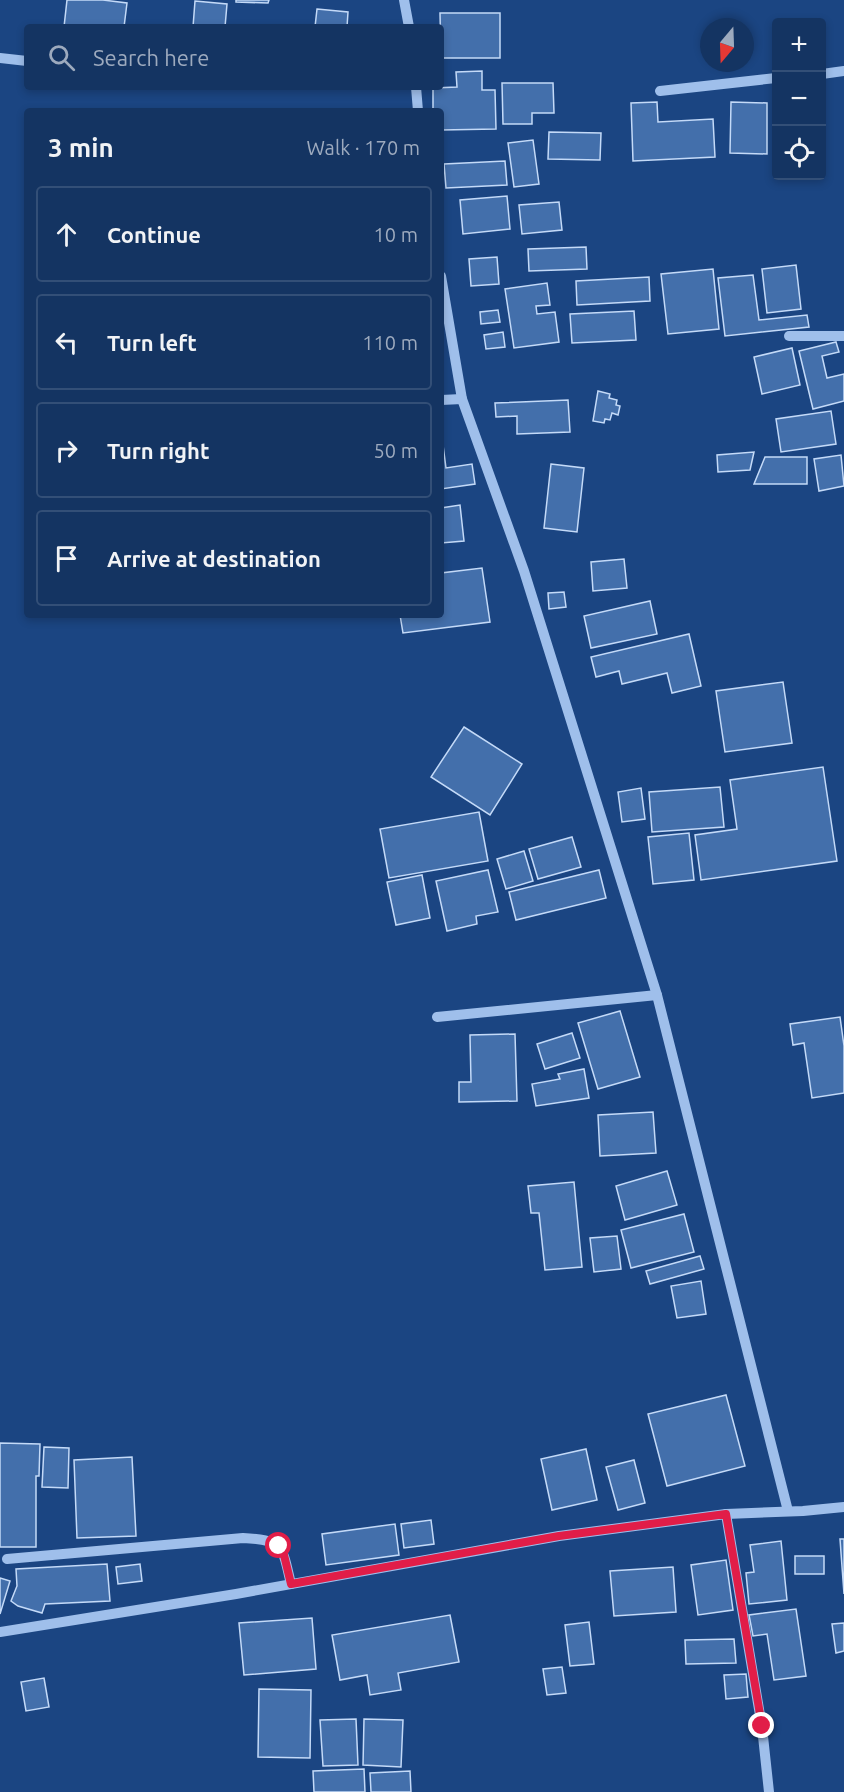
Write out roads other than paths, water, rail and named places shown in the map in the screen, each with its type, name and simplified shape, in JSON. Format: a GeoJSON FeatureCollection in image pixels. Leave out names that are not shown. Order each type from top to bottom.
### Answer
{"type":"FeatureCollection","features":[{"type":"Feature","properties":{"kind":"street"},"geometry":{"type":"LineString","coordinates":[[404,0],[408,24]]}},
{"type":"Feature","properties":{"kind":"street"},"geometry":{"type":"LineString","coordinates":[[0,58],[24,61]]}},
{"type":"Feature","properties":{"kind":"street"},"geometry":{"type":"LineString","coordinates":[[826,73],[844,71]]}},
{"type":"Feature","properties":{"kind":"street"},"geometry":{"type":"LineString","coordinates":[[660,91],[772,79]]}},
{"type":"Feature","properties":{"kind":"street"},"geometry":{"type":"LineString","coordinates":[[416,90],[417,108]]}},
{"type":"Feature","properties":{"kind":"street"},"geometry":{"type":"LineString","coordinates":[[444,294],[462,399],[524,571],[657,994],[788,1511]]}},
{"type":"Feature","properties":{"kind":"street"},"geometry":{"type":"LineString","coordinates":[[789,336],[844,336]]}},
{"type":"Feature","properties":{"kind":"street"},"geometry":{"type":"LineString","coordinates":[[444,400],[462,399]]}},
{"type":"Feature","properties":{"kind":"street"},"geometry":{"type":"LineString","coordinates":[[437,1017],[657,994]]}},
{"type":"Feature","properties":{"kind":"street"},"geometry":{"type":"LineString","coordinates":[[0,1632],[291,1584],[559,1536],[726,1514],[844,1507]]}},
{"type":"Feature","properties":{"kind":"street"},"geometry":{"type":"LineString","coordinates":[[726,1514],[762,1726],[769,1792]]}},
{"type":"Feature","properties":{"kind":"street"},"geometry":{"type":"LineString","coordinates":[[7,1559],[243,1538],[267,1539],[279,1546],[284,1555],[291,1584]]}}]}
